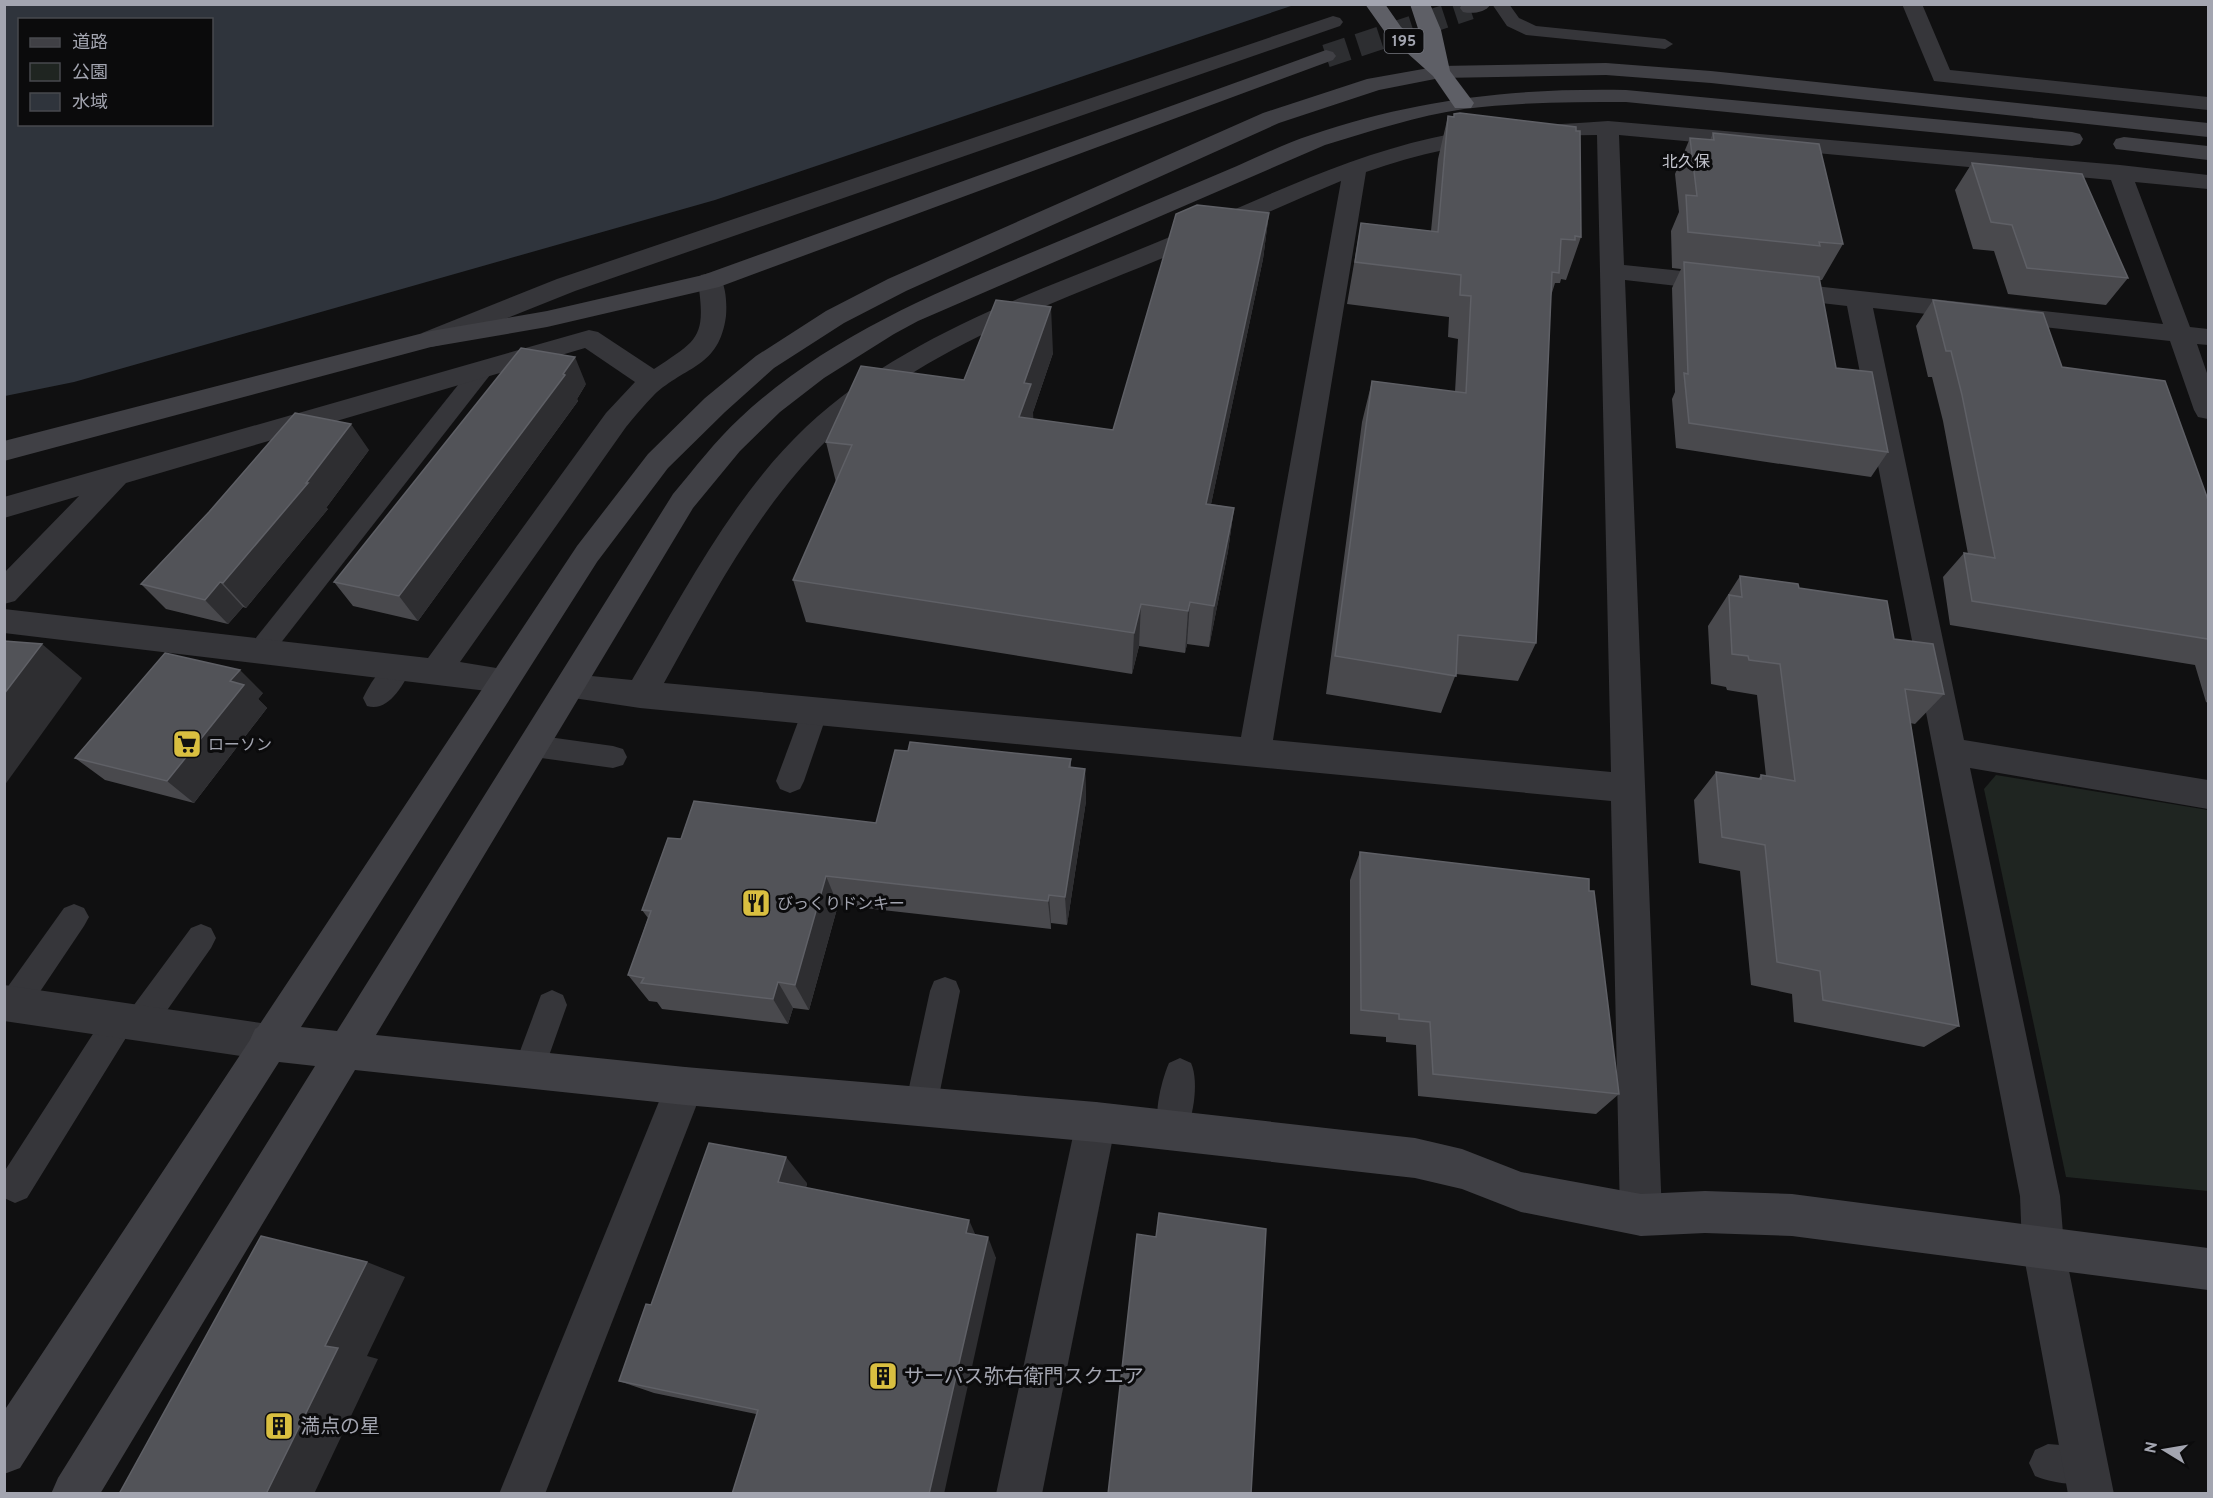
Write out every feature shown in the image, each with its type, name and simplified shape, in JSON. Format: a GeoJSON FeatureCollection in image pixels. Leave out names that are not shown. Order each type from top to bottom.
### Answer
{"type":"FeatureCollection","features":[{"type":"Feature","properties":{"kind":"highway","name":"195"},"geometry":{"type":"LineString","coordinates":[[1375,4],[1394,31],[1440,72],[1463,103]]}},
{"type":"Feature","properties":{"kind":"highway","name":"195"},"geometry":{"type":"LineString","coordinates":[[1420,4],[1431,30],[1440,72]]}},
{"type":"Feature","properties":{"kind":"street"},"geometry":{"type":"LineString","coordinates":[[1912,4],[1942,76],[2208,104]]}},
{"type":"Feature","properties":{"kind":"street"},"geometry":{"type":"LineString","coordinates":[[431,339],[566,285],[1333,22]]}},
{"type":"Feature","properties":{"kind":"street"},"geometry":{"type":"LineString","coordinates":[[4,451],[431,339],[558,316],[710,281],[1326,56]]}},
{"type":"Feature","properties":{"kind":"street"},"geometry":{"type":"LineString","coordinates":[[4,1452],[268,1042],[587,554],[658,461],[715,405],[765,362],[835,317],[897,285],[1261,123],[1375,84],[1440,72],[1553,68],[1671,73],[2208,130]]}},
{"type":"Feature","properties":{"kind":"street"},"geometry":{"type":"LineString","coordinates":[[74,1494],[683,501],[731,443],[816,370],[866,338],[909,315],[1317,140],[1391,118],[1463,103],[1554,96],[1626,96],[2208,153]]}},
{"type":"Feature","properties":{"kind":"street"},"geometry":{"type":"LineString","coordinates":[[640,695],[737,534],[772,481],[817,433],[881,382],[977,328],[1355,169],[1427,146],[1483,136],[1547,129],[1608,128],[2120,172],[2208,182]]}},
{"type":"Feature","properties":{"kind":"street"},"geometry":{"type":"LineString","coordinates":[[1608,128],[1641,1215]]}},
{"type":"Feature","properties":{"kind":"street"},"geometry":{"type":"LineString","coordinates":[[1255,752],[1355,169]]}},
{"type":"Feature","properties":{"kind":"street"},"geometry":{"type":"LineString","coordinates":[[2120,172],[2208,410]]}},
{"type":"Feature","properties":{"kind":"street"},"geometry":{"type":"LineString","coordinates":[[1612,271],[2208,337]]}},
{"type":"Feature","properties":{"kind":"street"},"geometry":{"type":"LineString","coordinates":[[436,672],[616,420],[654,382],[700,351],[710,337],[714,307],[710,281]]}},
{"type":"Feature","properties":{"kind":"street"},"geometry":{"type":"LineString","coordinates":[[1858,299],[2040,1196],[2043,1246],[2075,1474]]}},
{"type":"Feature","properties":{"kind":"street"},"geometry":{"type":"LineString","coordinates":[[4,508],[589,338],[654,382]]}},
{"type":"Feature","properties":{"kind":"street"},"geometry":{"type":"LineString","coordinates":[[4,593],[116,477]]}},
{"type":"Feature","properties":{"kind":"street"},"geometry":{"type":"LineString","coordinates":[[4,621],[504,680]]}},
{"type":"Feature","properties":{"kind":"street"},"geometry":{"type":"LineString","coordinates":[[571,687],[1627,788]]}},
{"type":"Feature","properties":{"kind":"street"},"geometry":{"type":"LineString","coordinates":[[1949,751],[2208,794]]}},
{"type":"Feature","properties":{"kind":"street"},"geometry":{"type":"LineString","coordinates":[[9,1003],[268,1042],[685,1086],[1096,1122],[1414,1158],[1462,1169],[1521,1192],[1641,1215],[1705,1212],[1792,1215],[2208,1269]]}},
{"type":"Feature","properties":{"kind":"street"},"geometry":{"type":"LineString","coordinates":[[522,1494],[685,1086]]}},
{"type":"Feature","properties":{"kind":"street"},"geometry":{"type":"LineString","coordinates":[[1019,1494],[1096,1122]]}},
{"type":"Feature","properties":{"kind":"lane"},"geometry":{"type":"LineString","coordinates":[[1500,4],[1513,22],[1532,31],[1665,44]]}},
{"type":"Feature","properties":{"kind":"lane"},"geometry":{"type":"LineString","coordinates":[[260,651],[482,370]]}},
{"type":"Feature","properties":{"kind":"lane"},"geometry":{"type":"LineString","coordinates":[[376,698],[399,668]]}},
{"type":"Feature","properties":{"kind":"lane"},"geometry":{"type":"LineString","coordinates":[[790,782],[815,711]]}},
{"type":"Feature","properties":{"kind":"lane"},"geometry":{"type":"LineString","coordinates":[[534,746],[613,757]]}},
{"type":"Feature","properties":{"kind":"lane"},"geometry":{"type":"LineString","coordinates":[[9,1003],[74,917]]}},
{"type":"Feature","properties":{"kind":"lane"},"geometry":{"type":"LineString","coordinates":[[15,1186],[130,1021],[201,938]]}},
{"type":"Feature","properties":{"kind":"lane"},"geometry":{"type":"LineString","coordinates":[[921,1106],[945,991]]}},
{"type":"Feature","properties":{"kind":"lane"},"geometry":{"type":"LineString","coordinates":[[529,1070],[552,1005]]}},
{"type":"Feature","properties":{"kind":"lane"},"geometry":{"type":"LineString","coordinates":[[1172,1130],[1180,1074]]}},
{"type":"Feature","properties":{"kind":"green space"},"geometry":{"type":"Polygon","coordinates":[[[1996,775],[2208,810],[2208,1191],[2066,1177],[1984,789],[1996,775]]]}},
{"type":"Feature","properties":{"kind":"water"},"geometry":{"type":"Polygon","coordinates":[[[5,4],[1294,4],[715,200],[74,382],[5,396],[5,4]]]}},
{"type":"Feature","properties":{"kind":"building"},"geometry":{"type":"Polygon","coordinates":[[[1454,114],[1576,127],[1576,131],[1580,131],[1581,237],[1575,236],[1575,240],[1561,239],[1559,273],[1552,272],[1536,643],[1458,635],[1456,676],[1335,656],[1372,381],[1466,393],[1471,296],[1460,295],[1461,275],[1355,262],[1361,223],[1438,232],[1448,116],[1454,117],[1454,114]]]}},
{"type":"Feature","properties":{"kind":"building"},"geometry":{"type":"Polygon","coordinates":[[[1713,133],[1819,144],[1843,244],[1819,242],[1820,246],[1688,232],[1686,195],[1697,196],[1690,138],[1714,140],[1713,133]]]}},
{"type":"Feature","properties":{"kind":"building"},"geometry":{"type":"Polygon","coordinates":[[[1972,163],[2082,174],[2128,278],[2027,268],[2012,225],[1991,222],[1972,163]]]}},
{"type":"Feature","properties":{"kind":"building"},"geometry":{"type":"Polygon","coordinates":[[[1197,205],[1269,213],[1206,504],[1234,508],[1214,606],[1190,602],[1188,611],[1141,604],[1134,633],[793,580],[852,445],[826,442],[861,366],[964,380],[996,300],[1051,307],[1024,383],[1031,384],[1019,417],[1113,430],[1176,214],[1197,205]]]}},
{"type":"Feature","properties":{"kind":"building"},"geometry":{"type":"Polygon","coordinates":[[[1684,262],[1819,277],[1836,368],[1872,372],[1888,452],[1689,423],[1684,373],[1688,374],[1684,262]]]}},
{"type":"Feature","properties":{"kind":"building"},"geometry":{"type":"Polygon","coordinates":[[[1933,300],[2043,313],[2062,367],[2165,381],[2208,500],[2208,639],[1972,601],[1964,553],[1995,558],[1962,395],[1951,351],[1946,351],[1933,300]]]}},
{"type":"Feature","properties":{"kind":"building"},"geometry":{"type":"Polygon","coordinates":[[[521,348],[575,357],[563,374],[565,375],[399,596],[334,582],[521,348]]]}},
{"type":"Feature","properties":{"kind":"building"},"geometry":{"type":"Polygon","coordinates":[[[295,413],[351,424],[306,483],[308,483],[223,583],[220,582],[205,600],[141,584],[209,512],[295,413]]]}},
{"type":"Feature","properties":{"kind":"building"},"geometry":{"type":"Polygon","coordinates":[[[1740,576],[1798,584],[1799,588],[1887,601],[1894,639],[1933,644],[1944,694],[1905,689],[1959,1026],[1823,1000],[1820,971],[1777,962],[1765,845],[1722,837],[1716,772],[1761,779],[1761,775],[1795,781],[1780,664],[1749,660],[1748,656],[1732,654],[1729,595],[1742,597],[1740,576]]]}},
{"type":"Feature","properties":{"kind":"building"},"geometry":{"type":"Polygon","coordinates":[[[4,641],[42,644],[4,694],[4,641]]]}},
{"type":"Feature","properties":{"kind":"building"},"geometry":{"type":"Polygon","coordinates":[[[165,653],[240,670],[230,681],[244,685],[167,781],[75,758],[165,653]]]}},
{"type":"Feature","properties":{"kind":"building"},"geometry":{"type":"Polygon","coordinates":[[[910,742],[1071,759],[1069,767],[1085,769],[1065,897],[1049,895],[1048,901],[826,876],[795,985],[778,982],[773,999],[641,983],[644,978],[628,975],[651,911],[642,910],[668,838],[681,839],[694,801],[876,823],[895,750],[908,751],[910,742]]]}},
{"type":"Feature","properties":{"kind":"building"},"geometry":{"type":"Polygon","coordinates":[[[1360,852],[1589,879],[1589,891],[1594,891],[1619,1094],[1433,1074],[1430,1022],[1399,1019],[1399,1014],[1361,1010],[1360,852]]]}},
{"type":"Feature","properties":{"kind":"building"},"geometry":{"type":"Polygon","coordinates":[[[709,1143],[786,1157],[778,1182],[969,1220],[966,1233],[988,1237],[929,1494],[732,1494],[758,1410],[619,1381],[646,1304],[651,1305],[709,1143]]]}},
{"type":"Feature","properties":{"kind":"building"},"geometry":{"type":"Polygon","coordinates":[[[1159,1213],[1266,1229],[1251,1494],[1108,1494],[1137,1234],[1156,1237],[1159,1213]]]}},
{"type":"Feature","properties":{"kind":"building"},"geometry":{"type":"Polygon","coordinates":[[[261,1236],[367,1262],[325,1346],[338,1348],[266,1494],[119,1494],[261,1236]]]}},
{"type":"Feature","properties":{"kind":"tunnel"},"geometry":{"type":"LineString","coordinates":[[1326,56],[1470,8]]}},
{"type":"Feature","properties":{"kind":"place","name":"ローソン"},"geometry":{"type":"Point","coordinates":[187,744]}},
{"type":"Feature","properties":{"kind":"place","name":"びっくりドンキー"},"geometry":{"type":"Point","coordinates":[756,903]}},
{"type":"Feature","properties":{"kind":"place","name":"サーパス弥右衛門スクエア"},"geometry":{"type":"Point","coordinates":[883,1376]}},
{"type":"Feature","properties":{"kind":"place","name":"満点の星"},"geometry":{"type":"Point","coordinates":[279,1426]}},
{"type":"Feature","properties":{"kind":"district","name":"北久保"},"geometry":{"type":"Point","coordinates":[1686,161]}}]}
